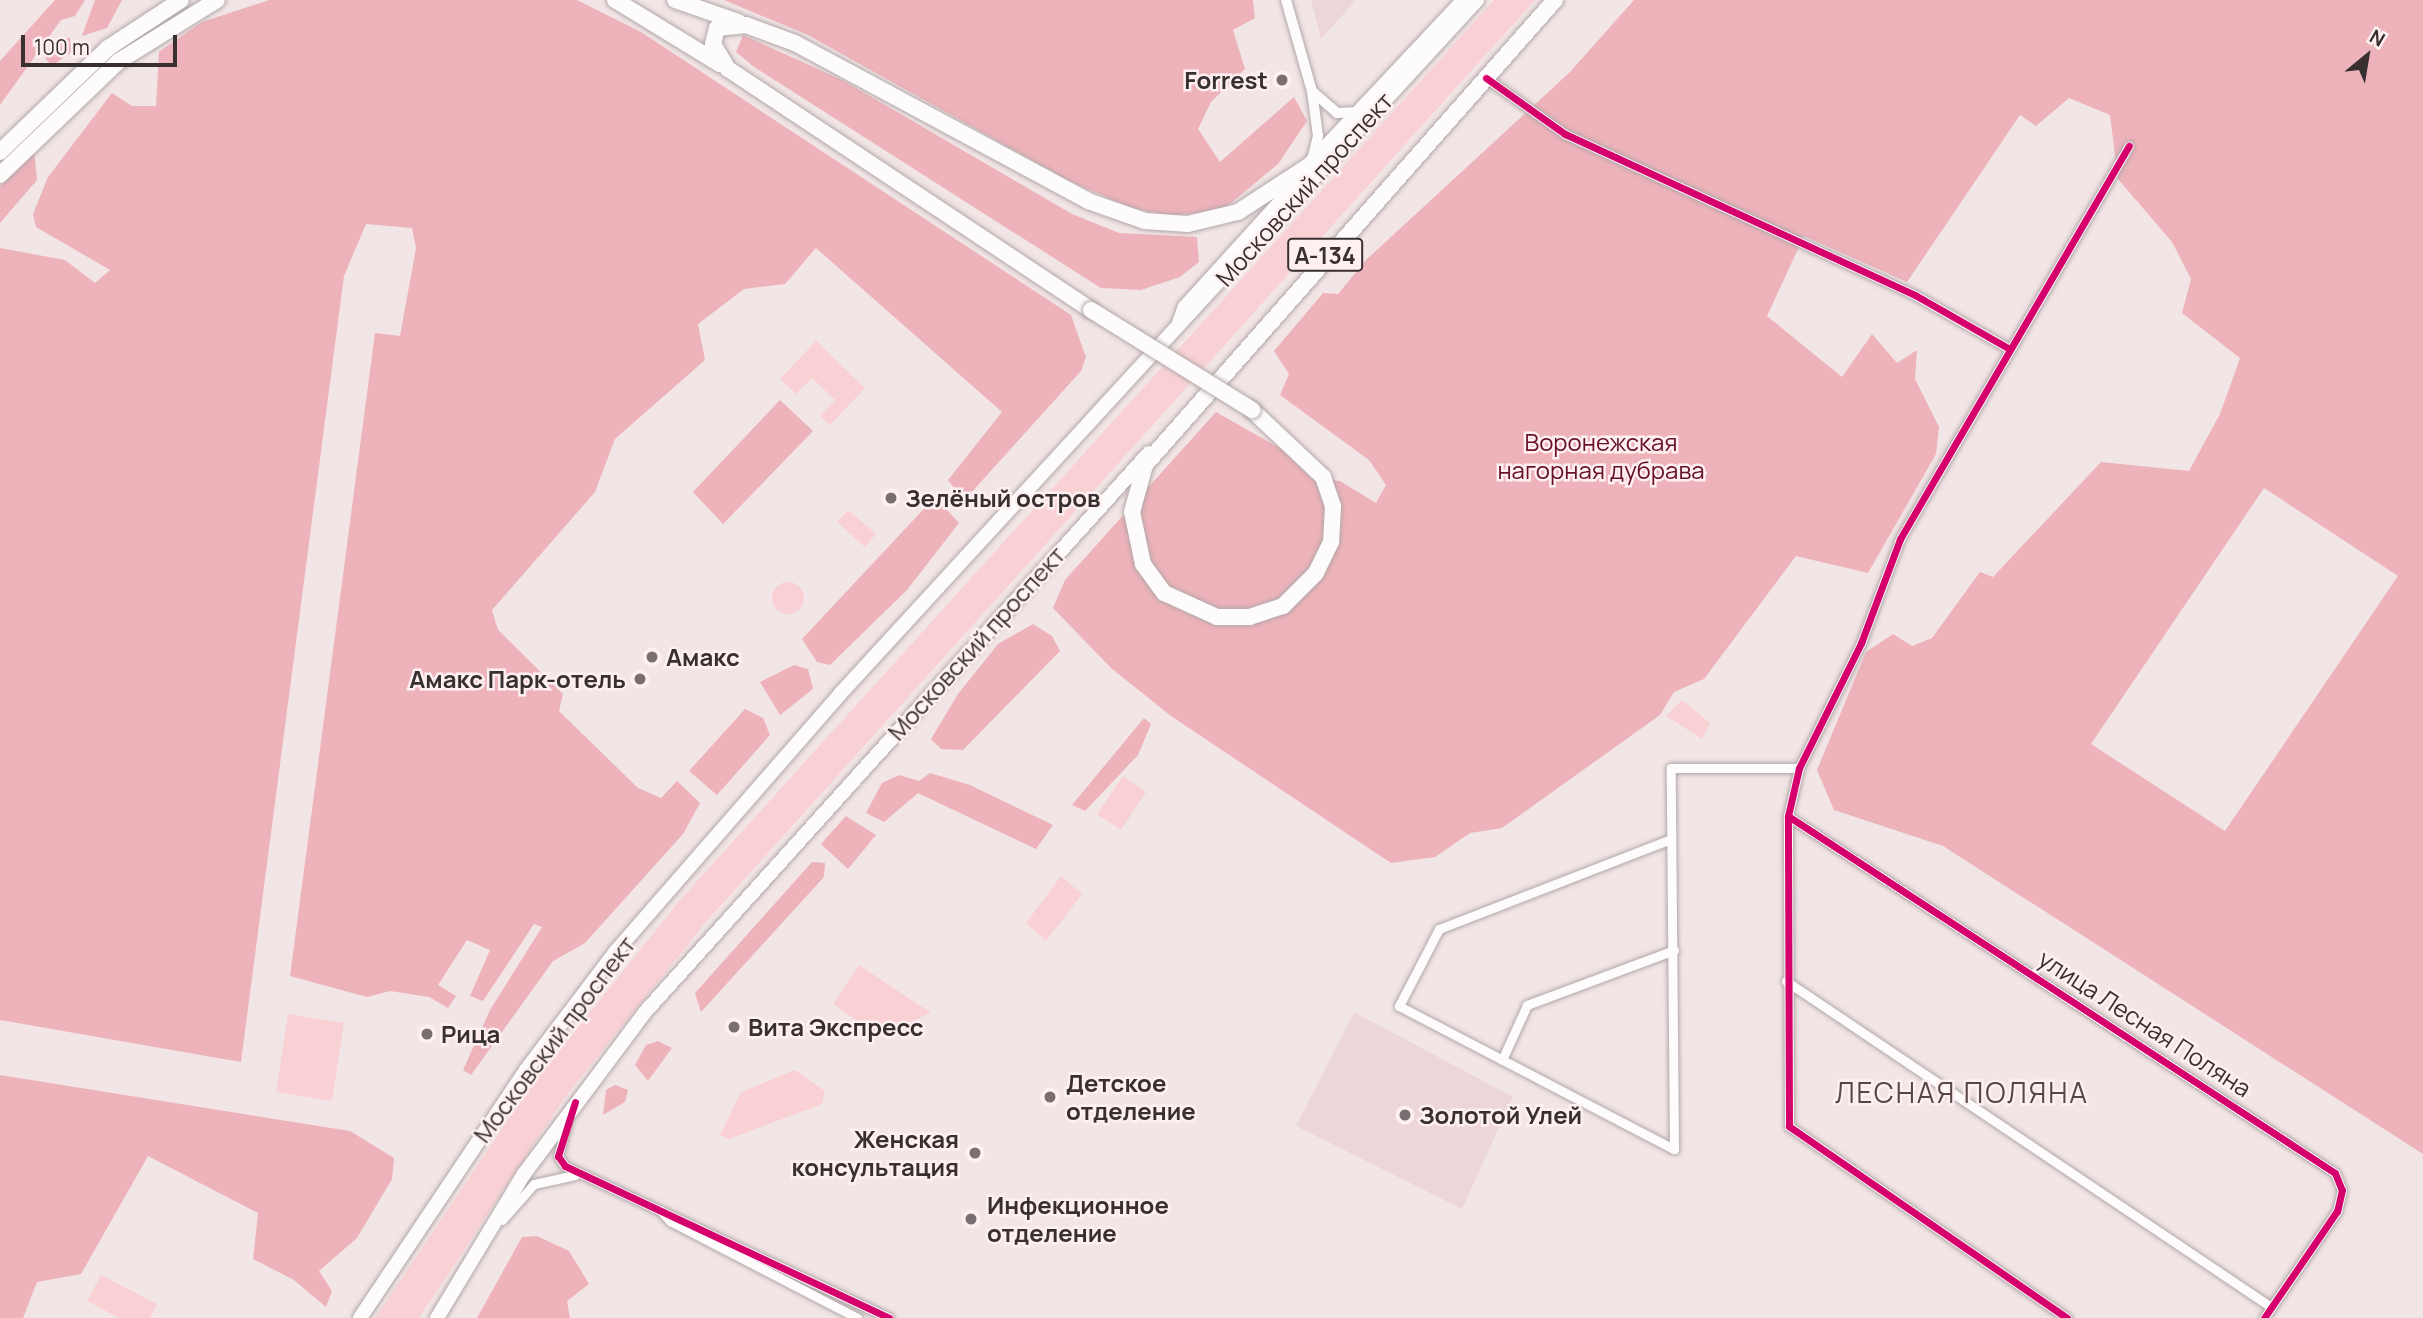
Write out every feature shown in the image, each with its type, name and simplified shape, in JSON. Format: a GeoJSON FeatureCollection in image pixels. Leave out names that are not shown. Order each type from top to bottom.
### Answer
{"type":"FeatureCollection","features":[{"type":"Feature","properties":{"kind":"highway"},"geometry":{"type":"LineString","coordinates":[[0,152],[108,48],[181,0]]}},
{"type":"Feature","properties":{"kind":"highway"},"geometry":{"type":"LineString","coordinates":[[0,175],[119,61],[217,0]]}},
{"type":"Feature","properties":{"kind":"highway"},"geometry":{"type":"LineString","coordinates":[[615,0],[728,69],[1091,310],[1252,410],[1312,462],[1333,506],[1331,542],[1320,566],[1296,597],[1267,613],[1232,619],[1198,613],[1151,580],[1132,512],[1138,483],[1157,444]]}},
{"type":"Feature","properties":{"kind":"highway"},"geometry":{"type":"LineString","coordinates":[[675,0],[806,49],[1088,201],[1145,221],[1188,224],[1238,212],[1310,165],[1465,0]]}},
{"type":"Feature","properties":{"kind":"highway","name":"Московский проспект"},"geometry":{"type":"LineString","coordinates":[[1157,444],[1555,0]]}},
{"type":"Feature","properties":{"kind":"highway"},"geometry":{"type":"LineString","coordinates":[[728,69],[714,50],[714,33],[721,25],[747,25]]}},
{"type":"Feature","properties":{"kind":"main road","name":"Московский проспект"},"geometry":{"type":"LineString","coordinates":[[360,1318],[519,1081],[616,951],[840,694],[1477,0]]}},
{"type":"Feature","properties":{"kind":"main road","name":"Московский проспект"},"geometry":{"type":"LineString","coordinates":[[437,1318],[484,1239],[575,1102],[720,925],[1157,444]]}},
{"type":"Feature","properties":{"kind":"street"},"geometry":{"type":"LineString","coordinates":[[1174,332],[1183,306],[1310,165],[1318,136],[1312,91],[1286,0]]}},
{"type":"Feature","properties":{"kind":"street"},"geometry":{"type":"LineString","coordinates":[[1486,78],[1566,134],[1914,295],[2008,348]]}},
{"type":"Feature","properties":{"kind":"street"},"geometry":{"type":"LineString","coordinates":[[1312,91],[1337,113],[1361,111]]}},
{"type":"Feature","properties":{"kind":"street"},"geometry":{"type":"LineString","coordinates":[[2067,1318],[1790,1126],[1786,981],[1788,816],[1799,768],[1861,643],[1900,539],[2008,348],[2129,146]]}},
{"type":"Feature","properties":{"kind":"street"},"geometry":{"type":"LineString","coordinates":[[1671,839],[1438,929],[1399,1006],[1674,1149],[1671,768],[1799,768]]}},
{"type":"Feature","properties":{"kind":"street","name":"улица Лесная Поляна"},"geometry":{"type":"LineString","coordinates":[[1788,816],[2335,1173],[2343,1198],[2337,1211],[2264,1318]]}},
{"type":"Feature","properties":{"kind":"street"},"geometry":{"type":"LineString","coordinates":[[1502,1060],[1527,1004],[1674,950]]}},
{"type":"Feature","properties":{"kind":"street"},"geometry":{"type":"LineString","coordinates":[[1786,981],[2271,1307]]}},
{"type":"Feature","properties":{"kind":"street"},"geometry":{"type":"LineString","coordinates":[[575,1102],[558,1156],[587,1178]]}},
{"type":"Feature","properties":{"kind":"street"},"geometry":{"type":"LineString","coordinates":[[484,1239],[534,1184],[565,1173],[587,1178],[657,1206],[889,1318]]}},
{"type":"Feature","properties":{"kind":"street"},"geometry":{"type":"LineString","coordinates":[[657,1206],[670,1221],[857,1318]]}},
{"type":"Feature","properties":{"kind":"shaded area"},"geometry":{"type":"Polygon","coordinates":[[[1311,0],[1356,0],[1321,39],[1311,0]]]}},
{"type":"Feature","properties":{"kind":"shaded area"},"geometry":{"type":"Polygon","coordinates":[[[1494,0],[1535,0],[706,922],[565,1097],[419,1318],[375,1318],[531,1086],[680,900],[1494,0]]]}},
{"type":"Feature","properties":{"kind":"shaded area"},"geometry":{"type":"Polygon","coordinates":[[[816,341],[865,388],[830,425],[820,416],[835,400],[812,378],[796,394],[780,379],[816,341]]]}},
{"type":"Feature","properties":{"kind":"shaded area"},"geometry":{"type":"Polygon","coordinates":[[[848,510],[876,534],[865,547],[837,522],[848,510]]]}},
{"type":"Feature","properties":{"kind":"shaded area"},"geometry":{"type":"Polygon","coordinates":[[[788,582],[799,587],[804,598],[799,609],[788,614],[777,609],[772,598],[777,587],[788,582]]]}},
{"type":"Feature","properties":{"kind":"shaded area"},"geometry":{"type":"Polygon","coordinates":[[[1682,700],[1710,723],[1702,739],[1666,716],[1682,700]]]}},
{"type":"Feature","properties":{"kind":"shaded area"},"geometry":{"type":"Polygon","coordinates":[[[1123,776],[1146,792],[1121,830],[1097,814],[1123,776]]]}},
{"type":"Feature","properties":{"kind":"shaded area"},"geometry":{"type":"Polygon","coordinates":[[[1061,876],[1082,894],[1046,941],[1026,923],[1061,876]]]}},
{"type":"Feature","properties":{"kind":"shaded area"},"geometry":{"type":"Polygon","coordinates":[[[859,965],[931,1013],[879,1036],[833,1004],[859,965]]]}},
{"type":"Feature","properties":{"kind":"shaded area","name":"Золотой Улей"},"geometry":{"type":"Polygon","coordinates":[[[1354,1012],[1513,1097],[1462,1209],[1296,1126],[1354,1012]]]}},
{"type":"Feature","properties":{"kind":"shaded area"},"geometry":{"type":"Polygon","coordinates":[[[288,1014],[344,1023],[332,1101],[276,1092],[288,1014]]]}},
{"type":"Feature","properties":{"kind":"shaded area"},"geometry":{"type":"Polygon","coordinates":[[[795,1070],[825,1091],[822,1104],[729,1139],[720,1135],[741,1092],[795,1070]]]}},
{"type":"Feature","properties":{"kind":"shaded area"},"geometry":{"type":"Polygon","coordinates":[[[101,1275],[157,1304],[150,1318],[119,1318],[87,1301],[101,1275]]]}},
{"type":"Feature","properties":{"kind":"green space"},"geometry":{"type":"Polygon","coordinates":[[[55,0],[85,0],[75,16],[61,20],[0,105],[0,61],[55,0]]]}},
{"type":"Feature","properties":{"kind":"green space"},"geometry":{"type":"Polygon","coordinates":[[[95,0],[122,0],[107,28],[82,36],[95,0]]]}},
{"type":"Feature","properties":{"kind":"green space"},"geometry":{"type":"Polygon","coordinates":[[[269,0],[577,0],[641,32],[1071,315],[1086,357],[1081,371],[970,494],[958,493],[948,480],[1002,412],[816,248],[785,284],[744,289],[698,324],[705,360],[615,439],[595,492],[492,610],[498,630],[563,694],[559,711],[638,788],[661,798],[677,781],[700,803],[683,834],[585,943],[553,961],[471,1075],[463,1070],[490,1010],[542,927],[534,924],[483,1001],[470,996],[490,950],[467,940],[438,985],[456,996],[448,1008],[429,997],[390,991],[367,997],[290,976],[375,333],[400,336],[416,248],[412,228],[366,224],[344,276],[241,1062],[0,1020],[0,248],[65,260],[95,283],[110,270],[36,227],[33,214],[48,177],[112,93],[132,106],[156,106],[159,52],[202,22],[269,0]]]}},
{"type":"Feature","properties":{"kind":"green space"},"geometry":{"type":"Polygon","coordinates":[[[724,0],[1253,0],[1255,18],[1233,30],[1245,69],[1211,102],[1198,129],[1220,162],[1294,97],[1307,121],[1278,164],[1225,208],[1175,216],[1134,209],[1069,181],[808,35],[724,0]]]}},
{"type":"Feature","properties":{"kind":"green space","name":"Воронежская нагорная дубрава"},"geometry":{"type":"Polygon","coordinates":[[[1634,0],[2423,0],[2423,1154],[1943,846],[1834,810],[1817,770],[1866,652],[1893,634],[1912,646],[1932,638],[1980,572],[1993,577],[2101,462],[2189,471],[2220,414],[2240,358],[2182,313],[2191,279],[2172,242],[2118,179],[2110,115],[2069,98],[2036,126],[2020,115],[1907,282],[1804,236],[1767,316],[1842,377],[1872,334],[1897,363],[1917,350],[1915,379],[1939,427],[1936,454],[1868,573],[1796,556],[1704,679],[1674,692],[1660,715],[1502,828],[1470,833],[1435,857],[1391,863],[1171,716],[1111,668],[1053,608],[1065,580],[1216,412],[1285,451],[1311,478],[1340,481],[1376,503],[1386,485],[1369,460],[1280,395],[1289,374],[1274,351],[1323,293],[1338,294],[1366,260],[1570,72],[1634,0]],[[2264,488],[2091,744],[2225,831],[2398,576],[2264,488]]]}},
{"type":"Feature","properties":{"kind":"green space"},"geometry":{"type":"Polygon","coordinates":[[[743,35],[844,81],[1072,214],[1119,233],[1197,237],[1199,262],[1180,277],[1141,290],[1101,288],[754,67],[736,52],[743,35]]]}},
{"type":"Feature","properties":{"kind":"green space"},"geometry":{"type":"Polygon","coordinates":[[[61,38],[70,38],[71,52],[52,66],[45,58],[61,38]]]}},
{"type":"Feature","properties":{"kind":"green space"},"geometry":{"type":"Polygon","coordinates":[[[34,149],[37,180],[0,223],[0,186],[34,149]]]}},
{"type":"Feature","properties":{"kind":"green space"},"geometry":{"type":"Polygon","coordinates":[[[780,400],[813,431],[723,524],[693,492],[780,400]]]}},
{"type":"Feature","properties":{"kind":"green space"},"geometry":{"type":"Polygon","coordinates":[[[935,497],[959,523],[907,590],[830,665],[817,662],[802,639],[935,497]]]}},
{"type":"Feature","properties":{"kind":"green space"},"geometry":{"type":"Polygon","coordinates":[[[1033,624],[1052,636],[1060,651],[963,750],[941,749],[931,739],[958,694],[998,644],[1033,624]]]}},
{"type":"Feature","properties":{"kind":"green space"},"geometry":{"type":"Polygon","coordinates":[[[794,665],[808,669],[813,689],[780,715],[760,682],[794,665]]]}},
{"type":"Feature","properties":{"kind":"green space"},"geometry":{"type":"Polygon","coordinates":[[[745,709],[763,718],[770,735],[717,795],[689,771],[745,709]]]}},
{"type":"Feature","properties":{"kind":"green space"},"geometry":{"type":"Polygon","coordinates":[[[1144,718],[1151,724],[1138,755],[1085,811],[1072,805],[1144,718]]]}},
{"type":"Feature","properties":{"kind":"green space"},"geometry":{"type":"Polygon","coordinates":[[[930,773],[970,785],[1053,825],[1036,849],[918,793],[884,822],[866,813],[882,783],[899,775],[919,781],[930,773]]]}},
{"type":"Feature","properties":{"kind":"green space"},"geometry":{"type":"Polygon","coordinates":[[[846,816],[876,835],[848,869],[821,844],[846,816]]]}},
{"type":"Feature","properties":{"kind":"green space"},"geometry":{"type":"Polygon","coordinates":[[[812,862],[825,863],[824,877],[701,1012],[695,993],[812,862]]]}},
{"type":"Feature","properties":{"kind":"green space"},"geometry":{"type":"Polygon","coordinates":[[[658,1041],[672,1048],[648,1081],[635,1065],[646,1045],[658,1041]]]}},
{"type":"Feature","properties":{"kind":"green space"},"geometry":{"type":"Polygon","coordinates":[[[0,1075],[350,1131],[394,1158],[392,1179],[357,1238],[319,1271],[332,1291],[326,1307],[294,1280],[253,1259],[258,1213],[148,1156],[81,1274],[37,1282],[23,1318],[0,1318],[0,1075]]]}},
{"type":"Feature","properties":{"kind":"green space"},"geometry":{"type":"Polygon","coordinates":[[[615,1085],[628,1090],[625,1102],[603,1115],[606,1090],[615,1085]]]}},
{"type":"Feature","properties":{"kind":"green space"},"geometry":{"type":"Polygon","coordinates":[[[537,1236],[569,1251],[589,1284],[567,1301],[570,1318],[477,1318],[522,1237],[537,1236]]]}},
{"type":"Feature","properties":{"kind":"cycle path"},"geometry":{"type":"LineString","coordinates":[[1486,78],[1565,134],[1915,295],[2008,348]]}},
{"type":"Feature","properties":{"kind":"cycle path"},"geometry":{"type":"LineString","coordinates":[[2067,1318],[1789,1126],[1788,816],[1799,768],[1861,643],[1900,539],[2129,146]]}},
{"type":"Feature","properties":{"kind":"cycle path"},"geometry":{"type":"LineString","coordinates":[[1788,816],[2335,1173],[2342,1190],[2337,1211],[2264,1318]]}},
{"type":"Feature","properties":{"kind":"cycle path"},"geometry":{"type":"LineString","coordinates":[[575,1102],[558,1156],[565,1166],[889,1318]]}},
{"type":"Feature","properties":{"kind":"place","name":"Forrest"},"geometry":{"type":"Point","coordinates":[1282,80]}},
{"type":"Feature","properties":{"kind":"place","name":"Зелёный остров"},"geometry":{"type":"Point","coordinates":[891,498]}},
{"type":"Feature","properties":{"kind":"place","name":"Амакс"},"geometry":{"type":"Point","coordinates":[652,657]}},
{"type":"Feature","properties":{"kind":"place","name":"Амакс Парк-отель"},"geometry":{"type":"Point","coordinates":[640,679]}},
{"type":"Feature","properties":{"kind":"place","name":"Вита Экспресс"},"geometry":{"type":"Point","coordinates":[734,1027]}},
{"type":"Feature","properties":{"kind":"place","name":"Рица"},"geometry":{"type":"Point","coordinates":[427,1034]}},
{"type":"Feature","properties":{"kind":"place","name":"Детское отделение"},"geometry":{"type":"Point","coordinates":[1050,1097]}},
{"type":"Feature","properties":{"kind":"place","name":"Золотой Улей"},"geometry":{"type":"Point","coordinates":[1405,1115]}},
{"type":"Feature","properties":{"kind":"place","name":"Женская консультация"},"geometry":{"type":"Point","coordinates":[975,1153]}},
{"type":"Feature","properties":{"kind":"place","name":"Инфекционное отделение"},"geometry":{"type":"Point","coordinates":[971,1219]}},
{"type":"Feature","properties":{"kind":"district","name":"ЛЕСНАЯ ПОЛЯНА"},"geometry":{"type":"Point","coordinates":[1962,1092]}}]}
